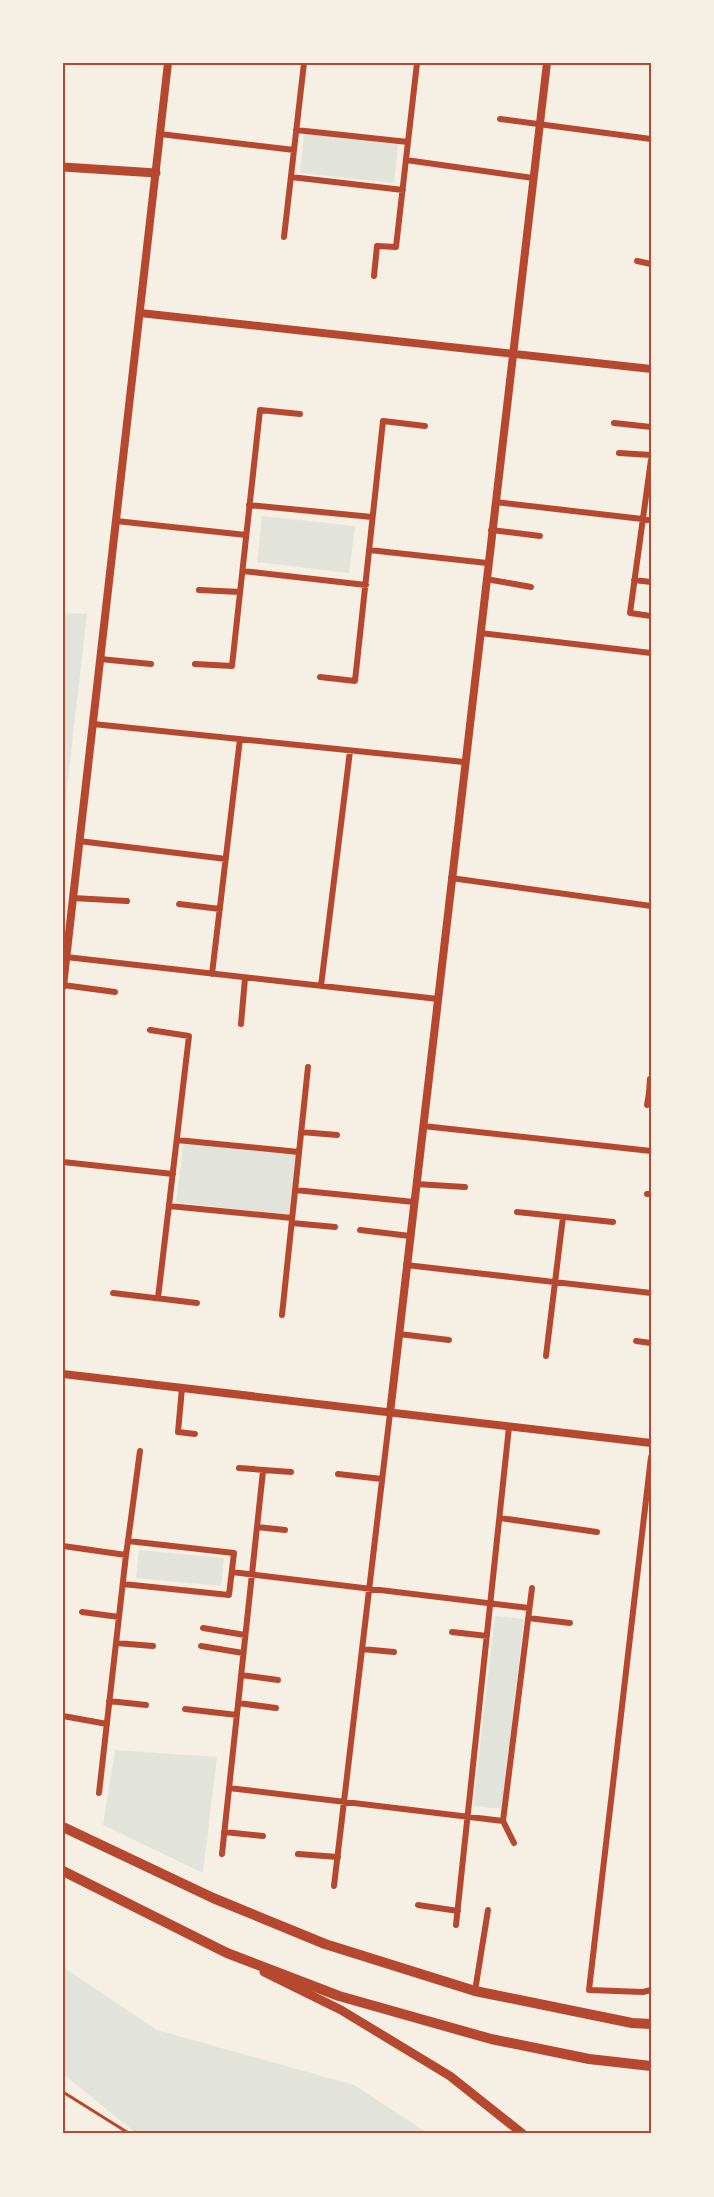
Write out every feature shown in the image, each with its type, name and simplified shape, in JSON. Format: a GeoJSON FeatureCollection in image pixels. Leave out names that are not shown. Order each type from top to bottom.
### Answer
{"type":"FeatureCollection","features":[{"type":"Feature","properties":{"kind":"highway"},"geometry":{"type":"LineString","coordinates":[[63,1827],[213,1899],[305,1935],[475,1991],[633,2023],[651,2024]]}},
{"type":"Feature","properties":{"kind":"highway"},"geometry":{"type":"LineString","coordinates":[[63,1870],[227,1953],[339,1996],[491,2039],[589,2059],[651,2066]]}},
{"type":"Feature","properties":{"kind":"main road"},"geometry":{"type":"LineString","coordinates":[[63,167],[156,173]]}},
{"type":"Feature","properties":{"kind":"main road"},"geometry":{"type":"LineString","coordinates":[[227,1953],[341,2010],[450,2076],[523,2134]]}},
{"type":"Feature","properties":{"kind":"street"},"geometry":{"type":"LineString","coordinates":[[115,992],[63,985],[168,63]]}},
{"type":"Feature","properties":{"kind":"street"},"geometry":{"type":"LineString","coordinates":[[284,237],[304,63]]}},
{"type":"Feature","properties":{"kind":"street"},"geometry":{"type":"LineString","coordinates":[[374,276],[377,246],[396,247],[417,63]]}},
{"type":"Feature","properties":{"kind":"street"},"geometry":{"type":"LineString","coordinates":[[334,1886],[547,63]]}},
{"type":"Feature","properties":{"kind":"street"},"geometry":{"type":"LineString","coordinates":[[500,119],[651,139]]}},
{"type":"Feature","properties":{"kind":"street"},"geometry":{"type":"LineString","coordinates":[[296,130],[408,142]]}},
{"type":"Feature","properties":{"kind":"street"},"geometry":{"type":"LineString","coordinates":[[160,134],[294,150]]}},
{"type":"Feature","properties":{"kind":"street"},"geometry":{"type":"LineString","coordinates":[[406,160],[533,178]]}},
{"type":"Feature","properties":{"kind":"street"},"geometry":{"type":"LineString","coordinates":[[291,177],[403,189]]}},
{"type":"Feature","properties":{"kind":"street"},"geometry":{"type":"LineString","coordinates":[[638,261],[651,264]]}},
{"type":"Feature","properties":{"kind":"street"},"geometry":{"type":"LineString","coordinates":[[140,313],[651,369]]}},
{"type":"Feature","properties":{"kind":"street"},"geometry":{"type":"LineString","coordinates":[[195,664],[232,666],[260,410],[300,414]]}},
{"type":"Feature","properties":{"kind":"street"},"geometry":{"type":"LineString","coordinates":[[320,677],[355,681],[383,421],[425,426]]}},
{"type":"Feature","properties":{"kind":"street"},"geometry":{"type":"LineString","coordinates":[[614,423],[651,427]]}},
{"type":"Feature","properties":{"kind":"street"},"geometry":{"type":"LineString","coordinates":[[619,453],[651,458],[630,613],[651,616]]}},
{"type":"Feature","properties":{"kind":"street"},"geometry":{"type":"LineString","coordinates":[[495,502],[651,520]]}},
{"type":"Feature","properties":{"kind":"street"},"geometry":{"type":"LineString","coordinates":[[249,505],[372,517]]}},
{"type":"Feature","properties":{"kind":"street"},"geometry":{"type":"LineString","coordinates":[[116,521],[246,535]]}},
{"type":"Feature","properties":{"kind":"street"},"geometry":{"type":"LineString","coordinates":[[491,530],[540,536]]}},
{"type":"Feature","properties":{"kind":"street"},"geometry":{"type":"LineString","coordinates":[[369,550],[487,564]]}},
{"type":"Feature","properties":{"kind":"street"},"geometry":{"type":"LineString","coordinates":[[243,571],[366,585]]}},
{"type":"Feature","properties":{"kind":"street"},"geometry":{"type":"LineString","coordinates":[[486,579],[531,587]]}},
{"type":"Feature","properties":{"kind":"street"},"geometry":{"type":"LineString","coordinates":[[634,580],[651,582]]}},
{"type":"Feature","properties":{"kind":"street"},"geometry":{"type":"LineString","coordinates":[[199,590],[240,592]]}},
{"type":"Feature","properties":{"kind":"street"},"geometry":{"type":"LineString","coordinates":[[480,633],[651,653]]}},
{"type":"Feature","properties":{"kind":"street"},"geometry":{"type":"LineString","coordinates":[[100,659],[151,664]]}},
{"type":"Feature","properties":{"kind":"street"},"geometry":{"type":"LineString","coordinates":[[93,724],[464,762]]}},
{"type":"Feature","properties":{"kind":"street"},"geometry":{"type":"LineString","coordinates":[[212,974],[240,739]]}},
{"type":"Feature","properties":{"kind":"street"},"geometry":{"type":"LineString","coordinates":[[321,986],[350,751]]}},
{"type":"Feature","properties":{"kind":"street"},"geometry":{"type":"LineString","coordinates":[[79,841],[226,859]]}},
{"type":"Feature","properties":{"kind":"street"},"geometry":{"type":"LineString","coordinates":[[451,878],[651,906]]}},
{"type":"Feature","properties":{"kind":"street"},"geometry":{"type":"LineString","coordinates":[[73,898],[127,901]]}},
{"type":"Feature","properties":{"kind":"street"},"geometry":{"type":"LineString","coordinates":[[179,904],[220,909]]}},
{"type":"Feature","properties":{"kind":"street"},"geometry":{"type":"LineString","coordinates":[[66,957],[438,999]]}},
{"type":"Feature","properties":{"kind":"street"},"geometry":{"type":"LineString","coordinates":[[241,1024],[245,978]]}},
{"type":"Feature","properties":{"kind":"street"},"geometry":{"type":"LineString","coordinates":[[150,1030],[189,1036],[158,1298]]}},
{"type":"Feature","properties":{"kind":"street"},"geometry":{"type":"LineString","coordinates":[[282,1315],[308,1067]]}},
{"type":"Feature","properties":{"kind":"street"},"geometry":{"type":"LineString","coordinates":[[647,1105],[650,1079]]}},
{"type":"Feature","properties":{"kind":"street"},"geometry":{"type":"LineString","coordinates":[[423,1126],[651,1150]]}},
{"type":"Feature","properties":{"kind":"street"},"geometry":{"type":"LineString","coordinates":[[302,1132],[337,1135]]}},
{"type":"Feature","properties":{"kind":"street"},"geometry":{"type":"LineString","coordinates":[[177,1140],[299,1152]]}},
{"type":"Feature","properties":{"kind":"street"},"geometry":{"type":"LineString","coordinates":[[63,1162],[172,1174]]}},
{"type":"Feature","properties":{"kind":"street"},"geometry":{"type":"LineString","coordinates":[[416,1184],[465,1187]]}},
{"type":"Feature","properties":{"kind":"street"},"geometry":{"type":"LineString","coordinates":[[295,1190],[414,1202]]}},
{"type":"Feature","properties":{"kind":"street"},"geometry":{"type":"LineString","coordinates":[[169,1206],[335,1227]]}},
{"type":"Feature","properties":{"kind":"street"},"geometry":{"type":"LineString","coordinates":[[517,1212],[613,1222]]}},
{"type":"Feature","properties":{"kind":"street"},"geometry":{"type":"LineString","coordinates":[[546,1356],[563,1217]]}},
{"type":"Feature","properties":{"kind":"street"},"geometry":{"type":"LineString","coordinates":[[360,1230],[410,1236]]}},
{"type":"Feature","properties":{"kind":"street"},"geometry":{"type":"LineString","coordinates":[[406,1264],[651,1293]]}},
{"type":"Feature","properties":{"kind":"street"},"geometry":{"type":"LineString","coordinates":[[113,1293],[197,1304]]}},
{"type":"Feature","properties":{"kind":"street"},"geometry":{"type":"LineString","coordinates":[[399,1334],[449,1340]]}},
{"type":"Feature","properties":{"kind":"street"},"geometry":{"type":"LineString","coordinates":[[636,1341],[651,1343]]}},
{"type":"Feature","properties":{"kind":"street"},"geometry":{"type":"LineString","coordinates":[[63,1374],[651,1443]]}},
{"type":"Feature","properties":{"kind":"street"},"geometry":{"type":"LineString","coordinates":[[182,1388],[178,1432],[195,1434]]}},
{"type":"Feature","properties":{"kind":"street"},"geometry":{"type":"LineString","coordinates":[[456,1925],[509,1427]]}},
{"type":"Feature","properties":{"kind":"street"},"geometry":{"type":"LineString","coordinates":[[99,1793],[140,1451]]}},
{"type":"Feature","properties":{"kind":"street"},"geometry":{"type":"LineString","coordinates":[[651,1457],[588,1990],[643,1992],[651,1990]]}},
{"type":"Feature","properties":{"kind":"street"},"geometry":{"type":"LineString","coordinates":[[239,1468],[291,1472]]}},
{"type":"Feature","properties":{"kind":"street"},"geometry":{"type":"LineString","coordinates":[[222,1854],[264,1471]]}},
{"type":"Feature","properties":{"kind":"street"},"geometry":{"type":"LineString","coordinates":[[338,1474],[382,1479]]}},
{"type":"Feature","properties":{"kind":"street"},"geometry":{"type":"LineString","coordinates":[[500,1518],[597,1532]]}},
{"type":"Feature","properties":{"kind":"street"},"geometry":{"type":"LineString","coordinates":[[257,1527],[285,1530]]}},
{"type":"Feature","properties":{"kind":"street"},"geometry":{"type":"LineString","coordinates":[[123,1584],[229,1595],[232,1572],[234,1553],[128,1541]]}},
{"type":"Feature","properties":{"kind":"street"},"geometry":{"type":"LineString","coordinates":[[63,1546],[126,1555]]}},
{"type":"Feature","properties":{"kind":"street"},"geometry":{"type":"LineString","coordinates":[[232,1572],[530,1608]]}},
{"type":"Feature","properties":{"kind":"street"},"geometry":{"type":"LineString","coordinates":[[514,1843],[503,1821],[532,1588]]}},
{"type":"Feature","properties":{"kind":"street"},"geometry":{"type":"LineString","coordinates":[[82,1612],[119,1617]]}},
{"type":"Feature","properties":{"kind":"street"},"geometry":{"type":"LineString","coordinates":[[528,1618],[570,1623]]}},
{"type":"Feature","properties":{"kind":"street"},"geometry":{"type":"LineString","coordinates":[[203,1628],[245,1635]]}},
{"type":"Feature","properties":{"kind":"street"},"geometry":{"type":"LineString","coordinates":[[452,1632],[487,1636]]}},
{"type":"Feature","properties":{"kind":"street"},"geometry":{"type":"LineString","coordinates":[[116,1643],[153,1646]]}},
{"type":"Feature","properties":{"kind":"street"},"geometry":{"type":"LineString","coordinates":[[201,1646],[243,1653]]}},
{"type":"Feature","properties":{"kind":"street"},"geometry":{"type":"LineString","coordinates":[[362,1649],[394,1652]]}},
{"type":"Feature","properties":{"kind":"street"},"geometry":{"type":"LineString","coordinates":[[241,1675],[278,1680]]}},
{"type":"Feature","properties":{"kind":"street"},"geometry":{"type":"LineString","coordinates":[[109,1701],[146,1705]]}},
{"type":"Feature","properties":{"kind":"street"},"geometry":{"type":"LineString","coordinates":[[238,1703],[276,1708]]}},
{"type":"Feature","properties":{"kind":"street"},"geometry":{"type":"LineString","coordinates":[[185,1709],[237,1715]]}},
{"type":"Feature","properties":{"kind":"street"},"geometry":{"type":"LineString","coordinates":[[63,1716],[107,1724]]}},
{"type":"Feature","properties":{"kind":"street"},"geometry":{"type":"LineString","coordinates":[[229,1788],[503,1821]]}},
{"type":"Feature","properties":{"kind":"street"},"geometry":{"type":"LineString","coordinates":[[224,1832],[263,1836]]}},
{"type":"Feature","properties":{"kind":"street"},"geometry":{"type":"LineString","coordinates":[[298,1854],[338,1857]]}},
{"type":"Feature","properties":{"kind":"street"},"geometry":{"type":"LineString","coordinates":[[418,1905],[458,1911]]}},
{"type":"Feature","properties":{"kind":"street"},"geometry":{"type":"LineString","coordinates":[[475,1991],[488,1910]]}},
{"type":"Feature","properties":{"kind":"lane"},"geometry":{"type":"LineString","coordinates":[[63,2092],[130,2134]]}},
{"type":"Feature","properties":{"kind":"shaded area"},"geometry":{"type":"Polygon","coordinates":[[[304,134],[398,144],[394,183],[300,173],[304,134]]]}},
{"type":"Feature","properties":{"kind":"shaded area"},"geometry":{"type":"Polygon","coordinates":[[[262,516],[355,526],[349,573],[257,562],[262,516]]]}},
{"type":"Feature","properties":{"kind":"shaded area"},"geometry":{"type":"Polygon","coordinates":[[[63,613],[87,614],[63,823],[63,613]]]}},
{"type":"Feature","properties":{"kind":"shaded area"},"geometry":{"type":"Polygon","coordinates":[[[184,1140],[300,1154],[293,1216],[176,1202],[184,1140]]]}},
{"type":"Feature","properties":{"kind":"shaded area"},"geometry":{"type":"Polygon","coordinates":[[[139,1550],[224,1558],[221,1586],[136,1578],[139,1550]]]}},
{"type":"Feature","properties":{"kind":"shaded area"},"geometry":{"type":"Polygon","coordinates":[[[495,1616],[524,1619],[502,1809],[473,1806],[495,1616]]]}},
{"type":"Feature","properties":{"kind":"shaded area"},"geometry":{"type":"Polygon","coordinates":[[[115,1750],[217,1757],[203,1873],[103,1825],[115,1750]]]}},
{"type":"Feature","properties":{"kind":"shaded area"},"geometry":{"type":"Polygon","coordinates":[[[63,1967],[157,2030],[354,2085],[429,2134],[137,2134],[63,2074],[63,1967]]]}}]}
